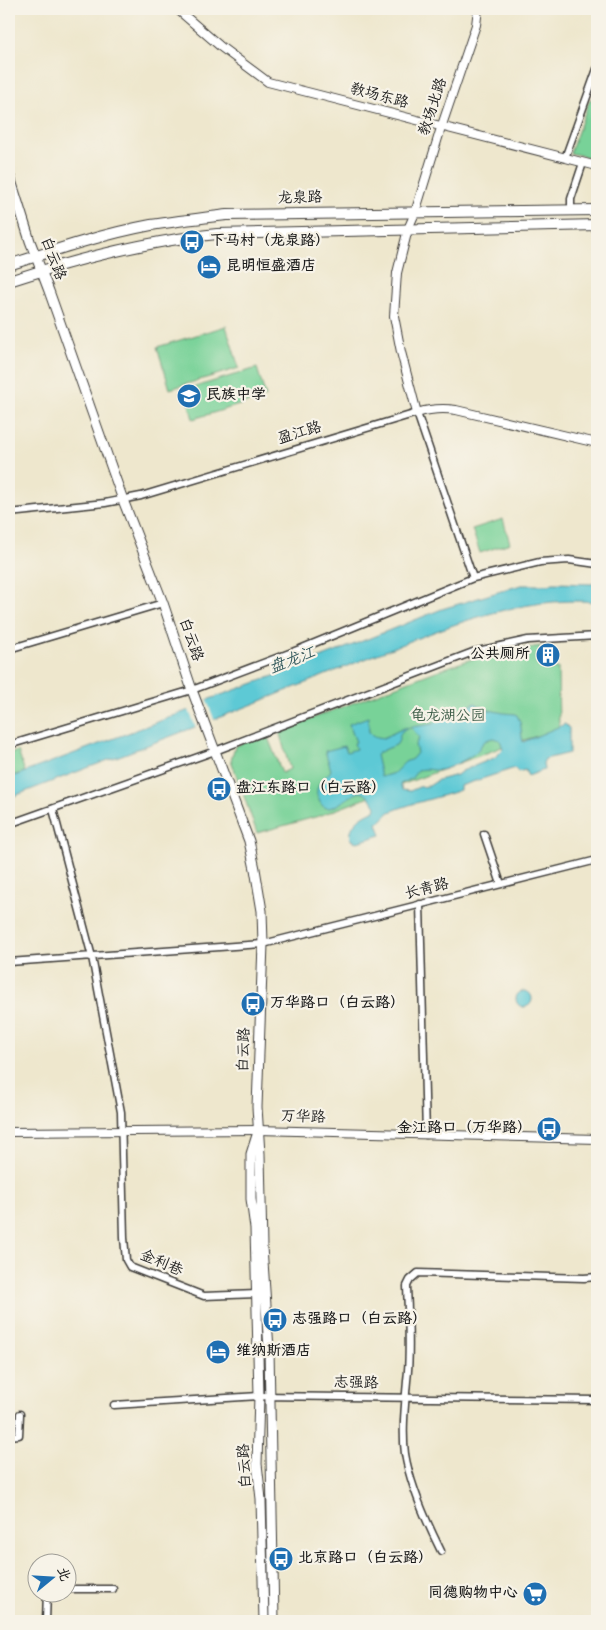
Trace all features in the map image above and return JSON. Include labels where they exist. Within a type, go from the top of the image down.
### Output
[{"type":"main road","name":"白云路","points":[[9,174],[35,256],[122,500],[162,603],[192,690],[249,841],[255,869],[262,912],[257,1108],[269,1396],[274,1621]]},
{"type":"main road","name":"龙泉路","points":[[9,264],[148,226],[186,220],[246,215],[597,210]]},
{"type":"main road","points":[[9,281],[120,250],[177,238],[217,234],[597,225]]},
{"type":"main road","name":"白云路","points":[[258,1130],[251,1154],[251,1199],[255,1228],[259,1396],[257,1464],[262,1499],[264,1621]]},
{"type":"street","name":"教场东路","points":[[177,9],[221,47],[268,82],[441,128],[597,166]]},
{"type":"street","name":"教场北路","points":[[417,413],[394,316],[397,273],[408,229],[415,213],[441,128],[476,25],[478,9]]},
{"type":"street","points":[[565,158],[597,69]]},
{"type":"street","points":[[571,210],[571,199],[583,163]]},
{"type":"street","name":"盈江路","points":[[9,514],[122,500],[160,491],[417,413],[436,409],[456,410],[597,443]]},
{"type":"street","points":[[417,413],[474,578]]},
{"type":"street","points":[[9,745],[192,690],[300,649],[474,578],[540,562],[569,560],[597,564]]},
{"type":"street","points":[[9,649],[162,603]]},
{"type":"street","points":[[9,824],[215,751],[473,652],[528,640],[597,636]]},
{"type":"street","points":[[53,809],[92,957],[121,1112],[122,1130]]},
{"type":"street","points":[[484,834],[500,884]]},
{"type":"street","name":"长青路","points":[[9,962],[262,944],[597,860]]},
{"type":"street","points":[[420,904],[426,1135]]},
{"type":"street","name":"金利巷","points":[[122,1130],[124,1238],[126,1260],[130,1266],[204,1296],[256,1294]]},
{"type":"street","name":"万华路","points":[[9,1132],[258,1130],[597,1139]]},
{"type":"street","points":[[441,1550],[432,1534],[408,1469],[405,1452],[404,1398],[407,1381],[407,1286],[410,1280],[418,1273],[597,1277]]},
{"type":"street","name":"志强路","points":[[114,1405],[259,1396],[597,1400]]},
{"type":"street","points":[[9,1436],[19,1435],[20,1414]]},
{"type":"street","points":[[78,1589],[113,1589]]},
{"type":"street","points":[[46,1621],[47,1602]]},
{"type":"green space","points":[[590,99],[597,101],[597,159],[570,153]]},
{"type":"green space","points":[[226,326],[239,368],[170,389],[157,347]]},
{"type":"green space","points":[[257,368],[266,397],[193,419],[185,390]]},
{"type":"green space","points":[[503,519],[510,543],[480,553],[472,529]]},
{"type":"green space","name":"龟龙湖公园","points":[[540,646],[541,668],[558,668],[559,729],[502,747],[319,816],[257,833],[231,760],[235,746],[267,735],[282,773],[290,769],[279,731],[436,671],[481,656]]},
{"type":"green space","points":[[18,751],[25,772],[9,777],[9,754]]},
{"type":"green space","points":[[200,1614],[247,1615],[247,1621],[200,1621]]},
{"type":"water","points":[[553,583],[597,584],[597,602],[540,603],[484,615],[456,624],[9,798],[9,778],[189,710],[207,700],[293,669],[442,609],[521,585],[549,585]]},
{"type":"water","points":[[475,703],[489,710],[516,714],[523,742],[565,724],[569,728],[569,753],[545,759],[543,763],[544,770],[528,776],[525,770],[518,772],[515,768],[460,786],[460,790],[392,811],[377,823],[381,835],[357,842],[351,840],[354,825],[360,818],[375,810],[376,806],[370,798],[361,792],[338,805],[327,808],[323,806],[317,796],[317,789],[321,781],[331,770],[325,751],[344,746],[347,752],[356,749],[354,743],[356,742],[349,724],[368,717],[369,733],[372,736],[383,738],[404,728],[433,724],[450,713],[455,713]],"holes":[[[408,728],[412,728],[419,738],[415,745],[417,753],[394,773],[381,777],[376,755],[396,745],[401,733]],[[493,738],[500,740],[503,749],[494,758],[462,771],[457,775],[438,780],[429,786],[419,787],[410,791],[402,790],[400,784],[411,779],[418,770],[441,770],[450,767],[472,755],[484,742]]]},
{"type":"water","points":[[524,991],[532,999],[524,1007],[516,999]]},
{"type":"pier","points":[[206,698],[215,722],[196,728],[188,708]]},
{"type":"place","name":"下马村（龙泉路）","points":[[192,242]]},
{"type":"place","name":"昆明恒盛酒店","points":[[209,267]]},
{"type":"place","name":"民族中学","points":[[189,396]]},
{"type":"place","name":"公共厕所","points":[[548,655]]},
{"type":"place","name":"盘江东路口（白云路）","points":[[219,789]]},
{"type":"place","name":"万华路口（白云路）","points":[[253,1004]]},
{"type":"place","name":"金江路口（万华路）","points":[[549,1129]]},
{"type":"place","name":"志强路口（白云路）","points":[[275,1320]]},
{"type":"place","name":"维纳斯酒店","points":[[218,1352]]},
{"type":"place","name":"北京路口（白云路）","points":[[281,1559]]},
{"type":"place","name":"同德购物中心","points":[[535,1594]]},
{"type":"water label","name":"盘龙江","points":[[293,662]]}]
